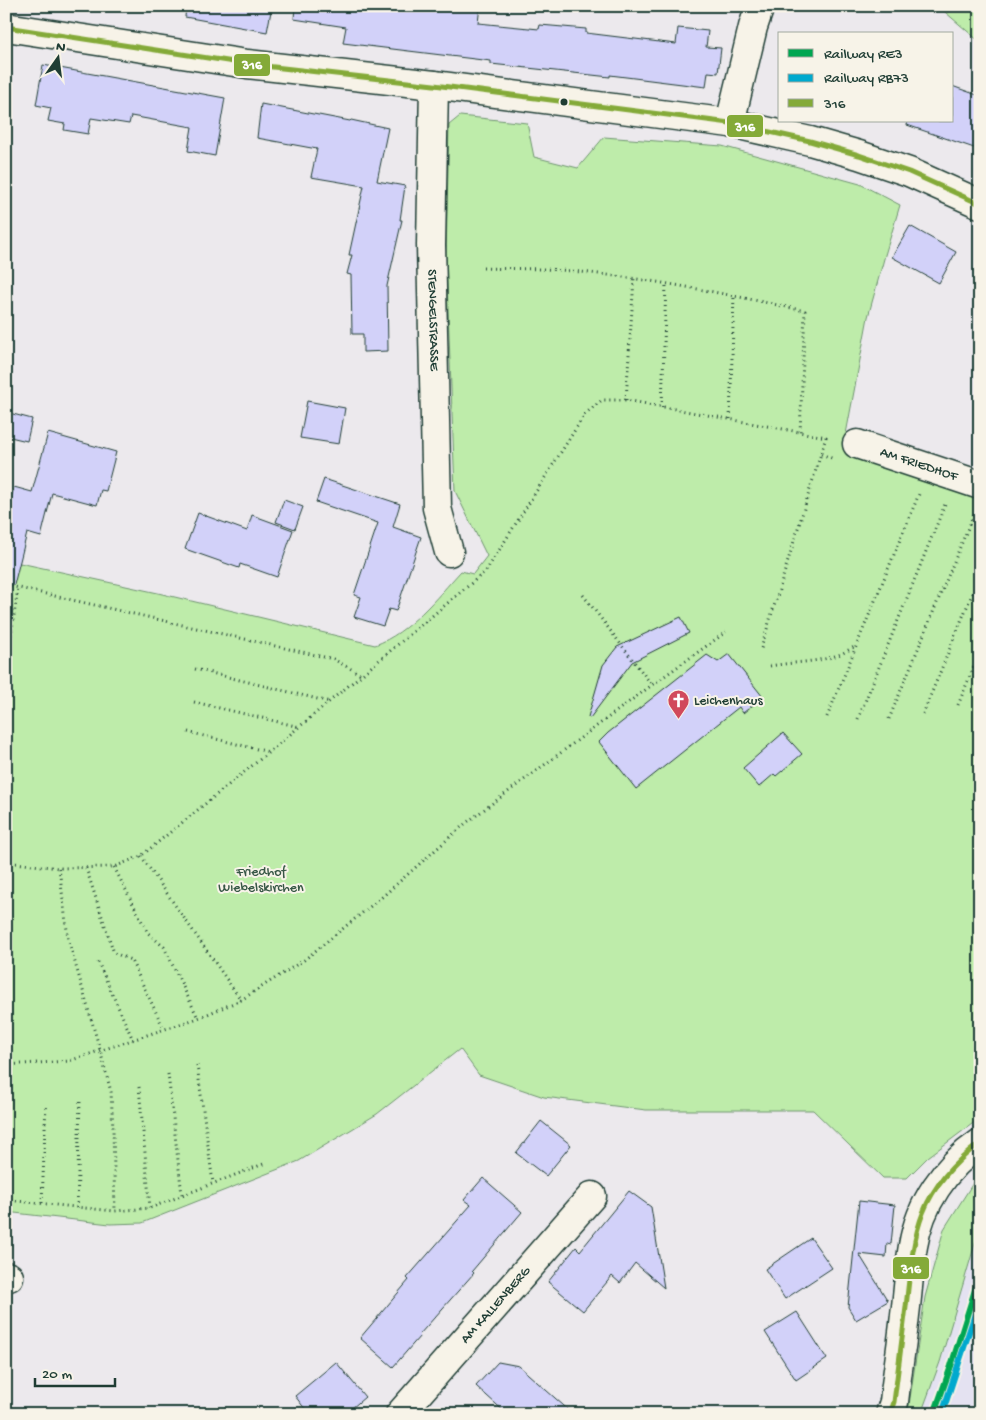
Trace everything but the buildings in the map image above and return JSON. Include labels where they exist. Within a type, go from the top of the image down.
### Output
[{"type":"street","points":[[730,123],[753,27],[760,6]]},
{"type":"street","points":[[6,27],[248,64],[434,85],[730,123],[810,141],[859,155],[909,172],[980,204]]},
{"type":"street","name":"STENGELSTRASSE","points":[[434,85],[431,245],[437,508],[449,552]]},
{"type":"street","name":"AM FRIEDHOF","points":[[857,444],[978,496]]},
{"type":"street","points":[[890,1414],[894,1402],[913,1246],[919,1224],[934,1190],[948,1170],[980,1143]]},
{"type":"street","name":"AM KALLENBERG","points":[[400,1414],[592,1196]]},
{"type":"path","points":[[483,268],[559,270],[634,279],[734,295],[805,311],[800,433]]},
{"type":"path","points":[[626,400],[634,279]]},
{"type":"path","points":[[662,407],[666,284]]},
{"type":"path","points":[[730,419],[734,295]]},
{"type":"path","points":[[6,862],[59,868],[114,867],[141,856],[270,752],[486,570],[585,414],[602,400],[626,400],[826,437],[760,652]]},
{"type":"path","points":[[827,717],[921,489]]},
{"type":"path","points":[[889,719],[978,496]]},
{"type":"path","points":[[858,719],[948,497]]},
{"type":"path","points":[[923,714],[980,575]]},
{"type":"path","points":[[6,585],[332,659],[362,675]]},
{"type":"path","points":[[6,670],[18,588]]},
{"type":"path","points":[[583,595],[652,685]]},
{"type":"path","points":[[6,1065],[69,1061],[198,1018],[241,1000],[304,960],[382,898],[466,823],[726,632]]},
{"type":"path","points":[[770,666],[819,660],[839,655],[856,646]]},
{"type":"path","points":[[958,705],[980,652]]},
{"type":"path","points":[[195,669],[330,702]]},
{"type":"path","points":[[194,702],[300,727]]},
{"type":"path","points":[[188,732],[270,752]]},
{"type":"path","points":[[141,856],[241,1000]]},
{"type":"path","points":[[114,867],[148,933],[164,947],[198,1018]]},
{"type":"path","points":[[59,868],[68,938],[111,1092],[115,1212]]},
{"type":"path","points":[[86,868],[114,953],[131,960],[164,1030]]},
{"type":"path","points":[[98,962],[133,1040]]},
{"type":"path","points":[[197,1065],[213,1183]]},
{"type":"path","points":[[168,1074],[182,1195]]},
{"type":"path","points":[[139,1087],[150,1208]]},
{"type":"path","points":[[77,1208],[80,1101]]},
{"type":"path","points":[[42,1203],[46,1104]]},
{"type":"path","points":[[6,1200],[115,1212],[150,1208],[266,1162]]},
{"type":"shaded area","points":[[980,1227],[980,1406],[977,1414],[921,1414],[940,1362]]},
{"type":"green space","points":[[938,6],[980,6],[980,42]]},
{"type":"green space","name":"Friedhof Wiebelskirchen","points":[[460,116],[527,123],[534,157],[578,168],[604,137],[722,146],[860,184],[900,205],[868,317],[843,450],[980,497],[980,1118],[928,1157],[907,1178],[883,1178],[813,1110],[646,1110],[544,1097],[479,1075],[460,1049],[377,1114],[299,1161],[142,1223],[110,1224],[6,1212],[6,560],[158,593],[375,645],[411,623],[461,571],[473,574],[487,556],[455,491],[446,256],[449,125]]},
{"type":"green space","points":[[980,1180],[980,1227],[940,1362],[921,1414],[906,1414],[909,1405],[925,1297],[944,1229],[973,1183]]},
{"type":"rail line","name":"RE3","points":[[934,1414],[980,1274]]},
{"type":"rail line","name":"RB73","points":[[942,1414],[980,1299]]},
{"type":"transit line","name":"316","points":[[6,27],[247,64],[434,85],[730,123],[810,141],[859,155],[909,172],[980,204]]},
{"type":"transit line","name":"316","points":[[890,1414],[894,1402],[912,1257],[922,1216],[931,1197],[943,1179],[959,1161],[980,1143]]},
{"type":"place","name":"Leichenhaus","points":[[678,720]]}]
